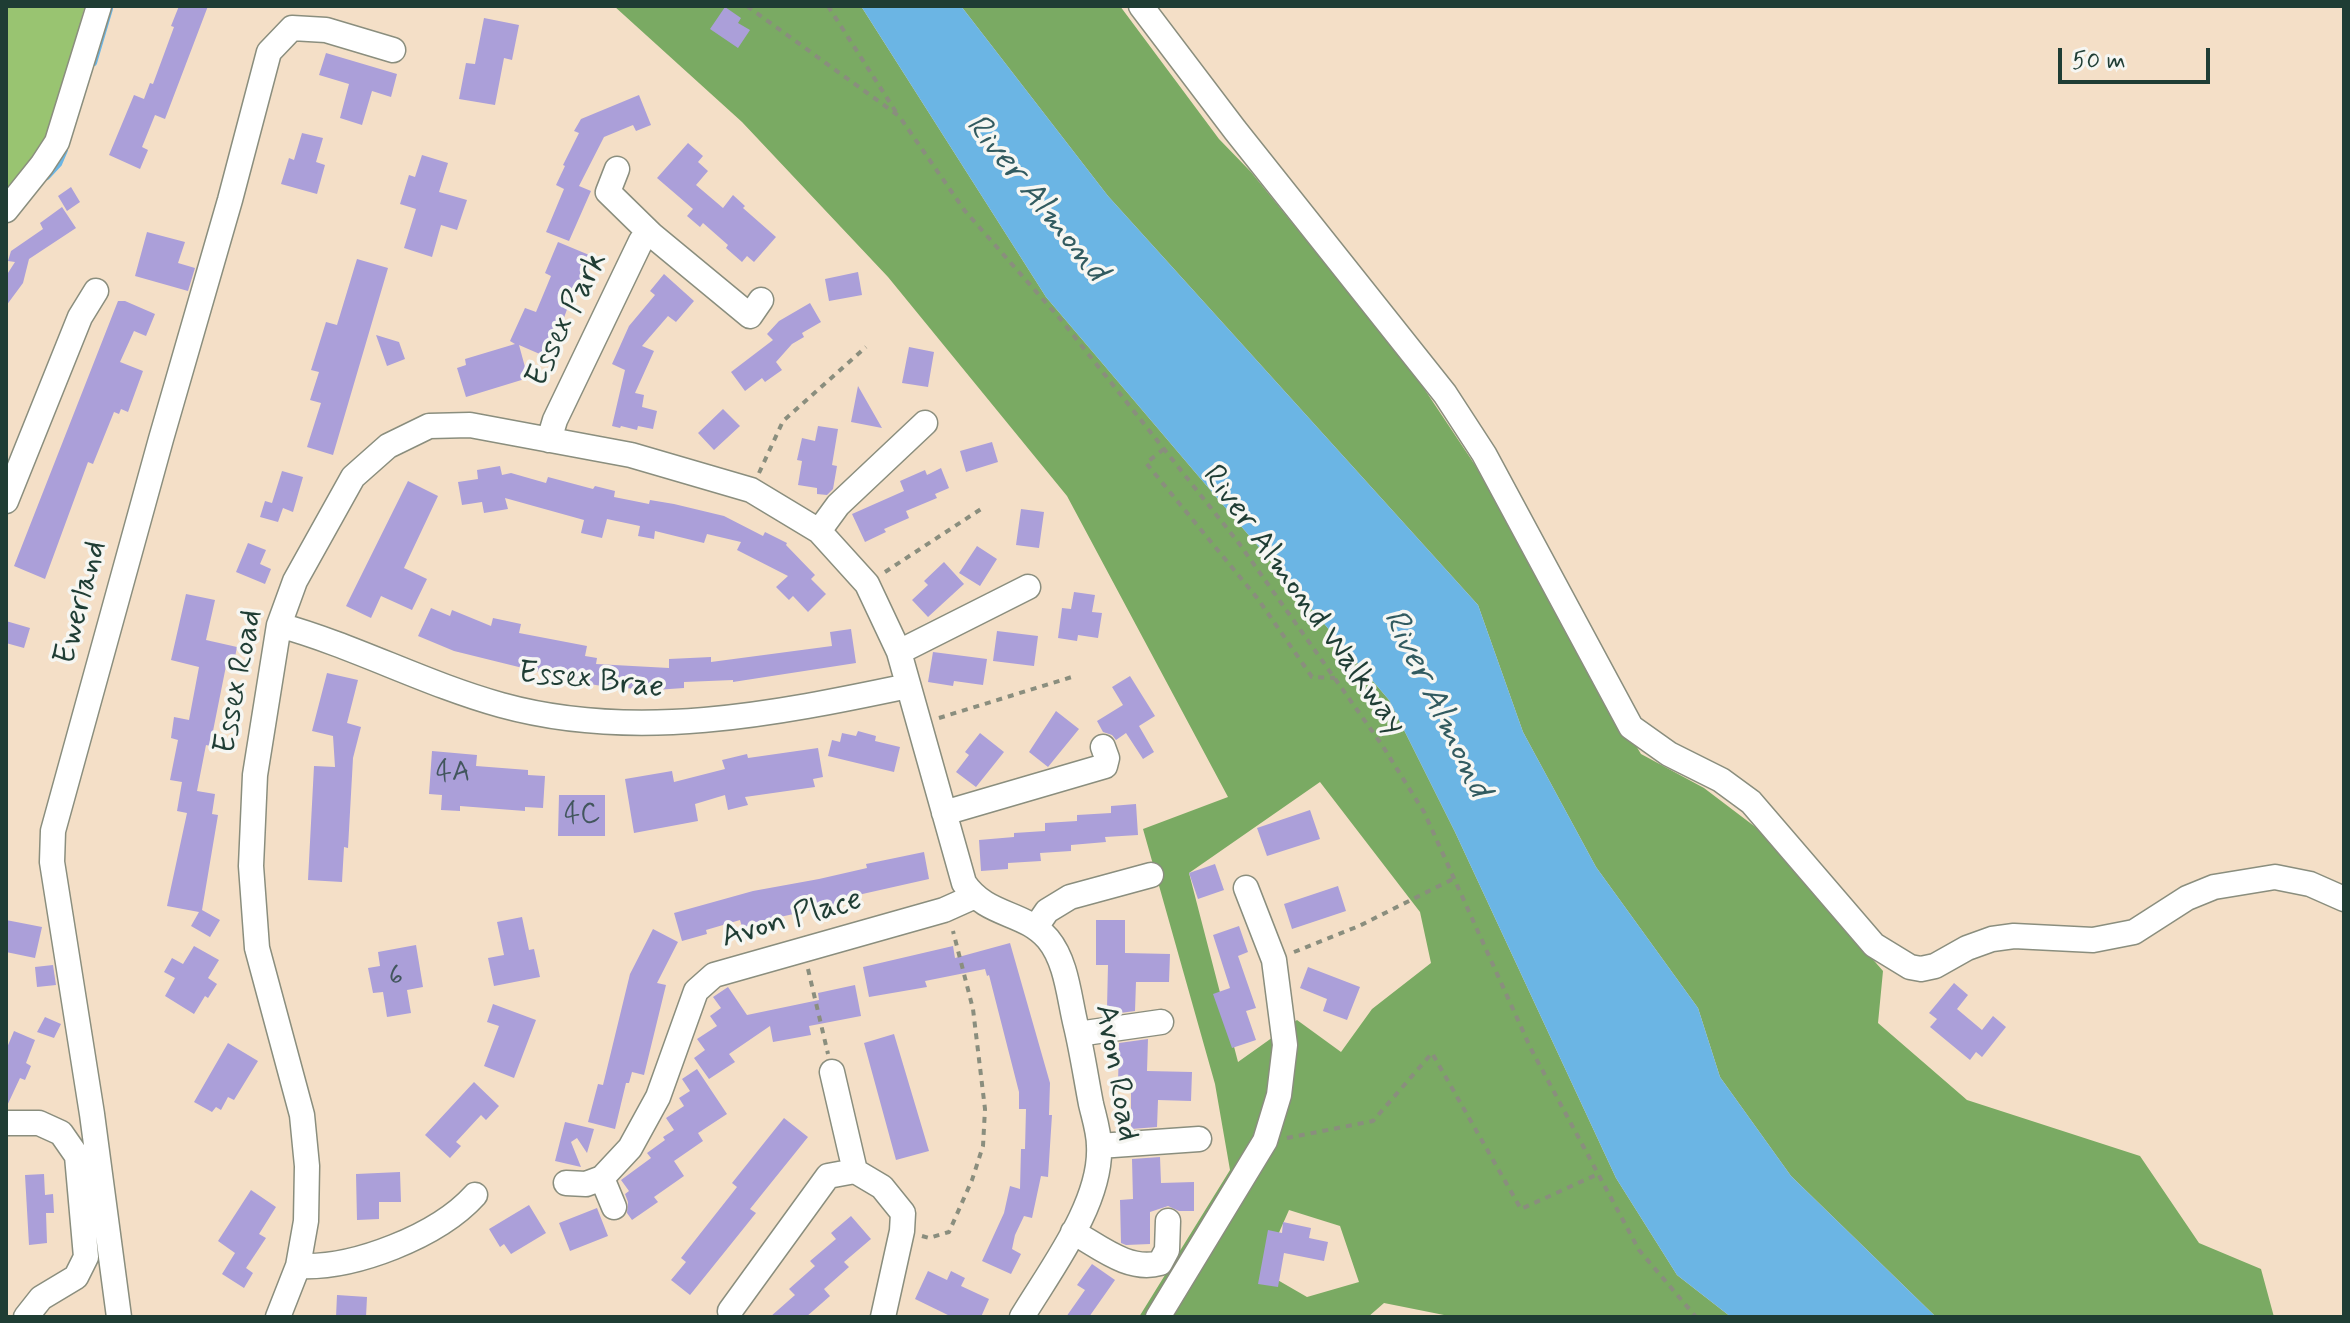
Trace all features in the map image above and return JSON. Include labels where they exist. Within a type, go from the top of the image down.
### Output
[{"type":"street","points":[[6,210],[57,142],[99,6]]},
{"type":"street","points":[[1141,6],[1235,130],[1445,394],[1484,454],[1631,727],[1669,754],[1721,780],[1751,802],[1874,945],[1910,967],[1921,969],[1935,966],[1967,948],[1992,939],[2014,936],[2093,940],[2134,932],[2187,898],[2214,887],[2275,877],[2310,884],[2344,899]]},
{"type":"street","name":"Ewerland","points":[[119,1317],[92,1114],[52,862],[53,831],[269,52],[292,28],[326,30],[393,50]]},
{"type":"street","name":"Essex Park","points":[[617,169],[608,192],[652,235],[751,316]]},
{"type":"street","name":"Essex Park","points":[[549,440],[555,420],[641,241],[652,235]]},
{"type":"street","points":[[6,501],[80,317],[96,291]]},
{"type":"street","points":[[819,531],[838,505],[925,423]]},
{"type":"street","name":"Essex Road","points":[[278,1317],[298,1266],[306,1221],[307,1166],[302,1115],[257,948],[251,866],[255,775],[279,625],[295,581],[353,477],[388,446],[429,426],[470,425],[631,455],[751,490],[819,531],[867,584],[899,652],[964,883],[973,897]]},
{"type":"street","points":[[899,652],[1028,587]]},
{"type":"street","name":"Essex Brae","points":[[279,625],[303,631],[434,685],[503,706],[549,715],[629,723],[687,722],[783,711],[908,686]]},
{"type":"street","points":[[944,813],[1105,766],[1107,758],[1103,747]]},
{"type":"street","points":[[1036,927],[1047,911],[1070,897],[1151,875]]},
{"type":"street","points":[[1158,1317],[1265,1141],[1279,1095],[1285,1045],[1274,960],[1246,888]]},
{"type":"street","name":"Avon Place","points":[[602,1178],[630,1148],[658,1097],[696,991],[714,975],[944,910],[973,897]]},
{"type":"street","name":"Avon Road","points":[[973,897],[1036,927],[1050,940],[1061,960],[1099,1146],[1096,1174],[1073,1232],[1022,1317]]},
{"type":"street","points":[[1078,1034],[1161,1022]]},
{"type":"street","points":[[832,1080],[855,1171]]},
{"type":"street","points":[[6,1123],[39,1123],[61,1133],[77,1156],[86,1257],[76,1277],[41,1298],[26,1317]]},
{"type":"street","points":[[1099,1146],[1199,1139]]},
{"type":"street","points":[[740,1304],[828,1176],[855,1171],[882,1187],[903,1213],[902,1231],[883,1317]]},
{"type":"street","points":[[566,1183],[586,1184],[602,1178],[614,1207]]},
{"type":"street","points":[[298,1266],[311,1267],[387,1252],[461,1211],[475,1195]]},
{"type":"street","points":[[1073,1232],[1132,1265],[1147,1267],[1160,1263],[1167,1250],[1168,1221]]},
{"type":"path","name":"River Almond Walkway","points":[[747,6],[899,116],[965,211],[1062,321],[1238,542],[1382,745],[1424,812],[1531,1049],[1598,1174],[1639,1250],[1696,1317]]},
{"type":"path","points":[[828,6],[899,116]]},
{"type":"path","points":[[751,490],[783,421],[866,347]]},
{"type":"path","points":[[1164,449],[1146,463],[1258,599],[1312,677],[1335,678]]},
{"type":"path","points":[[867,584],[981,509]]},
{"type":"path","points":[[919,724],[1075,676]]},
{"type":"path","points":[[1274,960],[1359,926],[1455,878]]},
{"type":"path","points":[[902,1231],[929,1238],[949,1232],[983,1146],[985,1109],[973,1009],[953,930],[944,910]]},
{"type":"path","points":[[804,952],[832,1080]]},
{"type":"path","points":[[1265,1141],[1373,1121],[1432,1053],[1521,1209],[1598,1174]]},
{"type":"green space","points":[[6,6],[85,6],[44,151],[6,194]]},
{"type":"green space","points":[[614,6],[861,6],[1046,297],[1389,700],[1455,832],[1616,1178],[1677,1275],[1731,1317],[1454,1317],[1384,1303],[1368,1317],[1139,1317],[1230,1170],[1215,1084],[1143,829],[1228,797],[1067,496],[888,277],[742,122]],"holes":[[[1320,782],[1420,912],[1431,963],[1372,1009],[1341,1052],[1297,1020],[1238,1062],[1189,873]],[[1289,1210],[1340,1226],[1359,1282],[1307,1297],[1262,1271]]]},
{"type":"green space","points":[[961,6],[1120,6],[1219,139],[1251,172],[1415,375],[1475,465],[1574,643],[1641,754],[1704,788],[1762,832],[1883,971],[1878,1023],[1967,1100],[2140,1156],[2199,1243],[2261,1269],[2274,1317],[1936,1317],[1791,1176],[1720,1077],[1698,1008],[1596,867],[1523,732],[1478,605],[1108,196]]},
{"type":"water","name":"River Almond","points":[[861,6],[961,6],[1108,196],[1478,605],[1523,732],[1596,867],[1698,1008],[1720,1077],[1791,1176],[1936,1317],[1731,1317],[1677,1275],[1616,1178],[1455,832],[1389,700],[1046,297]]},
{"type":"building","points":[[179,6],[208,6],[165,119],[155,115],[142,147],[148,150],[140,169],[109,155],[134,95],[144,99],[150,83],[153,84]]},
{"type":"building","points":[[725,7],[741,18],[738,23],[750,30],[738,48],[710,29]]},
{"type":"building","points":[[484,18],[519,25],[512,60],[504,58],[495,105],[459,99],[466,63],[475,64]]},
{"type":"building","points":[[326,53],[397,74],[391,97],[372,91],[362,125],[340,118],[349,84],[319,75]]},
{"type":"building","points":[[639,95],[651,125],[636,131],[633,125],[604,137],[579,186],[591,191],[569,241],[546,232],[564,189],[556,185],[579,133],[574,131],[581,119]]},
{"type":"building","points":[[302,133],[323,138],[316,162],[325,165],[317,194],[281,184],[289,158],[294,160]]},
{"type":"building","points":[[688,143],[703,156],[698,162],[708,171],[696,185],[723,208],[733,195],[776,237],[754,262],[747,256],[742,262],[703,223],[700,227],[687,216],[693,209],[657,178]]},
{"type":"building","points":[[422,155],[448,163],[439,192],[467,200],[457,230],[441,225],[432,257],[404,248],[416,209],[400,204],[409,175],[415,177]]},
{"type":"building","points":[[71,187],[80,202],[67,211],[58,196]]},
{"type":"building","points":[[62,207],[76,228],[29,259],[23,283],[6,306],[6,276],[15,262],[8,261],[11,251],[43,229],[40,223]]},
{"type":"building","points":[[147,232],[185,242],[178,263],[195,268],[188,291],[135,276]]},
{"type":"building","points":[[558,242],[594,257],[581,287],[576,284],[560,329],[554,327],[542,355],[519,345],[528,378],[466,397],[457,368],[466,365],[465,359],[515,344],[510,341],[525,308],[536,312],[551,276],[545,273]]},
{"type":"building","points":[[357,259],[388,268],[333,455],[307,447],[321,403],[310,400],[319,372],[311,370],[326,322],[337,325]]},
{"type":"building","points":[[858,272],[862,295],[829,301],[825,279]]},
{"type":"building","points":[[664,274],[694,301],[676,322],[668,316],[642,346],[654,351],[635,393],[644,395],[642,407],[657,411],[653,429],[612,426],[625,370],[612,364],[629,326],[655,295],[650,291]]},
{"type":"building","points":[[118,301],[155,314],[146,336],[134,331],[120,362],[143,371],[128,412],[121,409],[119,414],[114,412],[93,464],[88,462],[45,579],[14,566]]},
{"type":"building","points":[[810,303],[821,322],[802,333],[804,337],[792,344],[776,362],[782,370],[765,382],[762,378],[745,391],[731,372],[773,340],[767,334],[779,321]]},
{"type":"building","points":[[376,335],[399,342],[405,359],[387,366]]},
{"type":"building","points":[[909,347],[934,352],[928,387],[902,383]]},
{"type":"building","points":[[858,386],[882,428],[851,422]]},
{"type":"building","points":[[723,409],[740,426],[714,450],[698,433]]},
{"type":"building","points":[[818,426],[838,429],[832,465],[837,466],[833,489],[827,495],[817,494],[817,488],[798,485],[802,461],[797,460],[802,438],[815,441]]},
{"type":"building","points":[[992,442],[998,462],[966,472],[960,451]]},
{"type":"building","points":[[500,466],[502,475],[511,473],[546,483],[548,477],[593,489],[595,486],[615,491],[614,497],[649,504],[650,500],[674,504],[724,516],[763,536],[765,532],[787,543],[815,575],[811,579],[826,594],[808,612],[793,596],[789,600],[776,587],[788,576],[737,550],[741,542],[707,534],[704,543],[655,531],[654,539],[638,536],[640,526],[607,519],[602,538],[581,533],[584,520],[505,498],[508,509],[484,513],[482,502],[462,505],[458,482],[478,479],[477,470]]},
{"type":"building","points":[[941,468],[949,488],[935,494],[937,498],[906,511],[909,518],[865,542],[852,514],[904,491],[900,481],[925,470],[927,475]]},
{"type":"building","points":[[282,471],[303,477],[293,512],[283,508],[278,522],[260,517],[265,501],[272,503]]},
{"type":"building","points":[[408,481],[438,496],[404,568],[427,579],[412,610],[381,596],[371,618],[346,606]]},
{"type":"building","points":[[1021,509],[1044,512],[1039,548],[1016,545]]},
{"type":"building","points":[[248,543],[266,550],[260,564],[271,569],[265,584],[236,572]]},
{"type":"building","points":[[977,546],[997,559],[980,586],[959,573]]},
{"type":"building","points":[[944,562],[964,584],[928,617],[912,600],[928,585],[924,581]]},
{"type":"building","points":[[1074,592],[1095,595],[1092,612],[1102,613],[1098,638],[1078,635],[1077,641],[1058,638],[1062,608],[1071,609]]},
{"type":"building","points":[[186,594],[215,600],[206,640],[237,647],[233,667],[226,666],[210,746],[206,745],[197,791],[215,794],[212,814],[218,815],[202,910],[220,920],[210,937],[191,926],[199,912],[167,906],[187,813],[177,811],[182,782],[170,780],[178,740],[171,738],[174,717],[189,720],[199,667],[171,660]]},
{"type":"building","points":[[431,608],[450,616],[452,610],[491,626],[493,618],[521,624],[519,633],[587,646],[585,656],[597,658],[596,664],[669,668],[669,659],[711,657],[711,662],[832,646],[830,632],[851,629],[856,663],[733,682],[684,682],[684,688],[655,690],[559,679],[558,683],[541,680],[543,673],[454,651],[418,636]]},
{"type":"building","points":[[6,621],[30,628],[24,648],[6,643]]},
{"type":"building","points":[[997,631],[1038,636],[1034,666],[993,661]]},
{"type":"building","points":[[933,652],[987,659],[983,685],[954,681],[953,686],[928,682]]},
{"type":"building","points":[[327,673],[358,680],[347,723],[361,727],[353,758],[348,848],[344,847],[342,882],[308,880],[314,766],[335,767],[333,736],[312,731]]},
{"type":"building","points":[[1130,676],[1155,716],[1139,726],[1154,752],[1143,759],[1126,733],[1116,740],[1103,732],[1097,721],[1123,705],[1112,687]]},
{"type":"building","points":[[1056,711],[1079,729],[1048,767],[1029,752]]},
{"type":"building","points":[[858,731],[876,736],[875,741],[900,747],[894,772],[828,756],[832,740],[840,742],[842,733],[856,736]]},
{"type":"building","points":[[980,733],[1004,752],[976,787],[956,772],[969,755],[965,752]]},
{"type":"building","points":[[818,748],[823,777],[813,779],[815,787],[745,797],[748,805],[728,810],[725,795],[695,804],[698,821],[634,833],[625,779],[672,771],[674,782],[725,769],[722,760],[747,754],[748,758]]},
{"type":"building","points":[[432,751],[477,755],[476,766],[528,770],[528,775],[545,776],[543,808],[525,807],[525,811],[460,806],[460,811],[441,810],[442,795],[429,794]]},
{"type":"building","points":[[559,795],[605,795],[605,836],[558,836]]},
{"type":"building","points":[[1136,804],[1138,835],[1105,837],[1106,842],[1071,845],[1071,851],[1040,853],[1041,861],[1008,863],[1008,869],[981,871],[979,840],[1045,831],[1045,823],[1077,821],[1077,815],[1111,813],[1111,806]]},
{"type":"building","points":[[1310,810],[1320,839],[1267,856],[1257,828]]},
{"type":"building","points":[[924,852],[929,879],[858,895],[859,900],[761,921],[762,925],[743,930],[740,920],[682,941],[674,913],[753,891],[819,879],[867,868],[866,864]]},
{"type":"building","points":[[1215,864],[1224,890],[1198,899],[1189,873]]},
{"type":"building","points":[[1338,886],[1346,911],[1292,929],[1284,904]]},
{"type":"building","points":[[522,917],[529,950],[534,949],[540,977],[494,986],[488,958],[504,955],[497,922]]},
{"type":"building","points":[[6,920],[42,927],[35,958],[6,952]]},
{"type":"building","points":[[1096,920],[1125,920],[1125,953],[1170,954],[1169,982],[1136,982],[1135,1011],[1120,1013],[1120,1009],[1107,1008],[1108,965],[1096,965]]},
{"type":"building","points":[[1239,926],[1248,952],[1238,956],[1256,1008],[1246,1011],[1256,1040],[1232,1048],[1213,994],[1230,988],[1213,935]]},
{"type":"building","points":[[653,929],[678,942],[657,983],[666,985],[644,1075],[632,1072],[629,1083],[626,1083],[615,1129],[588,1122],[598,1084],[603,1085],[630,974]]},
{"type":"building","points":[[1010,943],[1050,1083],[1049,1115],[1052,1115],[1048,1177],[1041,1176],[1032,1218],[1024,1216],[1015,1235],[1012,1249],[1021,1254],[1011,1274],[982,1261],[1004,1213],[1010,1186],[1020,1189],[1026,1109],[1019,1109],[1019,1092],[989,975],[985,969],[925,981],[927,987],[869,997],[863,967],[953,946],[955,958]]},
{"type":"building","points":[[416,945],[423,987],[407,990],[411,1013],[387,1017],[383,992],[373,993],[368,968],[380,966],[378,952]]},
{"type":"building","points":[[194,946],[219,960],[208,978],[217,984],[194,1014],[165,996],[175,978],[164,972],[172,958],[183,964]]},
{"type":"building","points":[[53,965],[56,985],[37,987],[35,967]]},
{"type":"building","points":[[1308,967],[1360,987],[1347,1020],[1323,1011],[1327,999],[1300,988]]},
{"type":"building","points":[[1954,983],[1968,995],[1957,1009],[1982,1030],[1993,1016],[2006,1027],[1982,1057],[1976,1052],[1970,1060],[1930,1027],[1937,1019],[1929,1013]]},
{"type":"building","points":[[855,985],[861,1016],[809,1026],[811,1035],[773,1042],[770,1026],[729,1054],[735,1062],[709,1079],[694,1058],[705,1050],[697,1039],[717,1026],[710,1016],[721,1008],[713,997],[728,987],[747,1015],[819,1000],[818,993]]},
{"type":"building","points":[[493,1004],[536,1020],[514,1078],[484,1066],[499,1026],[487,1022]]},
{"type":"building","points":[[45,1017],[61,1024],[54,1038],[37,1032]]},
{"type":"building","points":[[14,1031],[35,1040],[26,1063],[31,1066],[25,1080],[20,1078],[6,1108],[6,1050]]},
{"type":"building","points":[[894,1034],[929,1151],[896,1160],[864,1043]]},
{"type":"building","points":[[1148,1039],[1147,1071],[1192,1072],[1191,1101],[1158,1100],[1157,1127],[1131,1129],[1131,1084],[1118,1084],[1119,1043]]},
{"type":"building","points":[[228,1043],[258,1061],[234,1100],[228,1097],[221,1110],[216,1107],[212,1112],[194,1102]]},
{"type":"building","points":[[697,1069],[727,1114],[698,1133],[703,1141],[674,1161],[684,1176],[654,1197],[658,1202],[632,1220],[627,1213],[625,1194],[629,1191],[621,1180],[651,1158],[647,1153],[674,1130],[666,1118],[684,1106],[679,1098],[690,1091],[682,1079]]},
{"type":"building","points":[[474,1082],[499,1106],[486,1120],[481,1115],[456,1142],[461,1146],[450,1158],[425,1135]]},
{"type":"building","points":[[784,1118],[808,1137],[750,1209],[756,1213],[690,1295],[671,1280],[686,1262],[681,1258],[737,1187],[732,1183]]},
{"type":"building","points":[[565,1122],[594,1129],[587,1153],[577,1138],[571,1142],[581,1167],[555,1161]]},
{"type":"building","points":[[1160,1157],[1161,1183],[1194,1182],[1194,1211],[1179,1211],[1168,1206],[1150,1212],[1150,1244],[1121,1243],[1120,1200],[1133,1199],[1132,1159]]},
{"type":"building","points":[[400,1172],[401,1202],[379,1202],[379,1219],[357,1220],[356,1174]]},
{"type":"building","points":[[44,1174],[45,1195],[53,1194],[54,1213],[46,1213],[47,1243],[29,1245],[25,1175]]},
{"type":"building","points":[[251,1190],[276,1207],[259,1234],[266,1238],[246,1268],[253,1273],[244,1288],[222,1274],[235,1253],[218,1241]]},
{"type":"building","points":[[529,1205],[546,1233],[511,1254],[504,1244],[500,1247],[489,1229]]},
{"type":"building","points":[[597,1208],[608,1236],[570,1251],[559,1223]]},
{"type":"building","points":[[851,1216],[871,1239],[844,1262],[849,1267],[824,1289],[830,1296],[806,1317],[770,1317],[795,1295],[789,1289],[815,1266],[810,1261],[836,1239],[831,1233]]},
{"type":"building","points":[[1283,1222],[1311,1228],[1309,1238],[1328,1242],[1324,1261],[1284,1253],[1278,1287],[1258,1284],[1268,1230],[1282,1233]]},
{"type":"building","points":[[1092,1264],[1115,1280],[1089,1317],[1066,1317],[1085,1290],[1077,1285]]},
{"type":"building","points":[[928,1271],[947,1280],[951,1271],[965,1278],[961,1286],[989,1299],[981,1317],[952,1317],[915,1299]]},
{"type":"building","points":[[337,1295],[367,1297],[366,1317],[336,1317]]},
{"type":"waterway","points":[[94,63],[110,9]]},
{"type":"waterway","points":[[47,177],[59,164],[65,150]]}]
